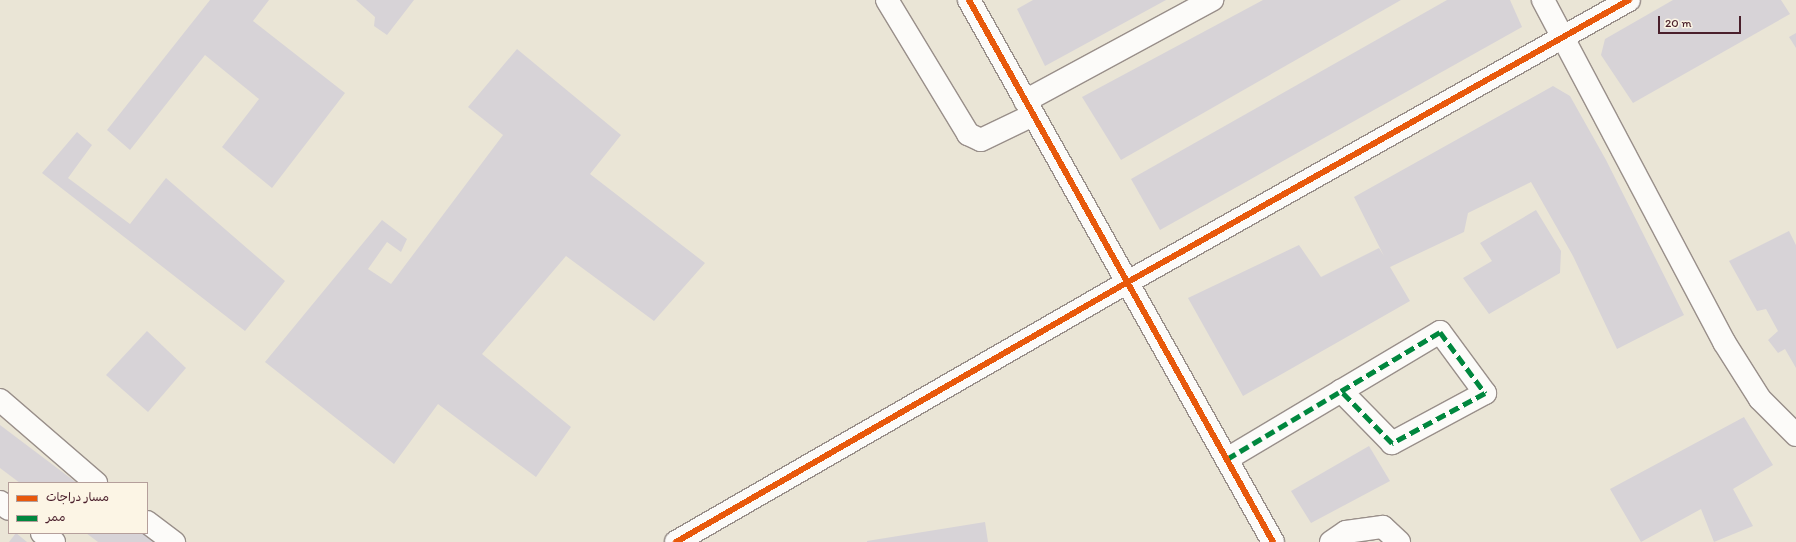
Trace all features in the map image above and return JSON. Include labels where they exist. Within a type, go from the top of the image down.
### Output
[{"type":"street","points":[[887,0],[968,134],[981,140],[1029,108],[1212,0]]},
{"type":"street","points":[[969,0],[1126,283],[1273,542]]},
{"type":"street","points":[[1543,0],[1564,37],[1724,342],[1760,399],[1796,435]]},
{"type":"street","points":[[676,542],[1126,283],[1629,0]]},
{"type":"street","points":[[1227,459],[1341,391],[1440,332],[1485,393],[1392,443],[1341,391]]},
{"type":"street","points":[[0,400],[95,482]]},
{"type":"street","points":[[0,502],[8,508]]},
{"type":"street","points":[[148,523],[174,542]]},
{"type":"street","points":[[1331,542],[1346,532],[1382,527],[1399,542]]},
{"type":"street","points":[[43,534],[54,542]]},
{"type":"building","points":[[210,0],[269,0],[253,21],[345,93],[272,188],[222,147],[259,99],[205,55],[130,150],[107,130]]},
{"type":"building","points":[[356,0],[414,0],[387,35],[374,26],[375,17]]},
{"type":"building","points":[[1033,0],[1166,0],[1045,66],[1017,9]]},
{"type":"building","points":[[1263,0],[1401,0],[1121,160],[1082,97]]},
{"type":"building","points":[[1447,0],[1510,0],[1522,27],[1160,230],[1131,179]]},
{"type":"building","points":[[1673,0],[1781,0],[1790,14],[1633,103],[1601,55],[1605,39]]},
{"type":"building","points":[[1796,33],[1796,48],[1789,37]]},
{"type":"building","points":[[517,49],[621,135],[590,174],[705,263],[654,321],[566,256],[482,354],[571,427],[536,477],[438,404],[394,464],[265,362],[382,220],[407,239],[401,252],[387,242],[368,269],[391,284],[503,135],[468,107]]},
{"type":"building","points":[[1553,86],[1570,96],[1606,160],[1684,315],[1617,349],[1573,256],[1531,182],[1468,213],[1464,232],[1390,267],[1410,301],[1243,396],[1188,298],[1299,245],[1321,277],[1379,248],[1384,256],[1354,197]]},
{"type":"building","points":[[77,132],[92,145],[68,178],[130,224],[166,178],[285,281],[245,331],[42,173]]},
{"type":"building","points":[[1536,210],[1561,251],[1560,273],[1489,314],[1463,278],[1492,261],[1480,243]]},
{"type":"building","points":[[1789,231],[1796,245],[1796,368],[1785,349],[1778,353],[1768,340],[1778,331],[1766,309],[1757,311],[1729,261]]},
{"type":"building","points":[[147,331],[186,368],[148,412],[106,375]]},
{"type":"building","points":[[1744,417],[1773,465],[1733,489],[1753,526],[1714,542],[1701,509],[1641,542],[1610,489]]},
{"type":"building","points":[[0,425],[76,482],[19,482],[0,468]]},
{"type":"building","points":[[1369,446],[1390,481],[1311,523],[1291,491]]},
{"type":"building","points":[[985,522],[988,542],[867,542],[867,541]]},
{"type":"building","points":[[15,534],[17,534],[27,542],[9,542]]},
{"type":"building","points":[[87,534],[143,534],[154,542],[98,542]]},
{"type":"marked path","points":[[1227,459],[1341,391],[1440,332],[1485,393],[1392,443],[1341,391]]},
{"type":"cycle path","points":[[969,0],[1273,542]]},
{"type":"cycle path","points":[[676,542],[1126,283],[1629,0]]}]
